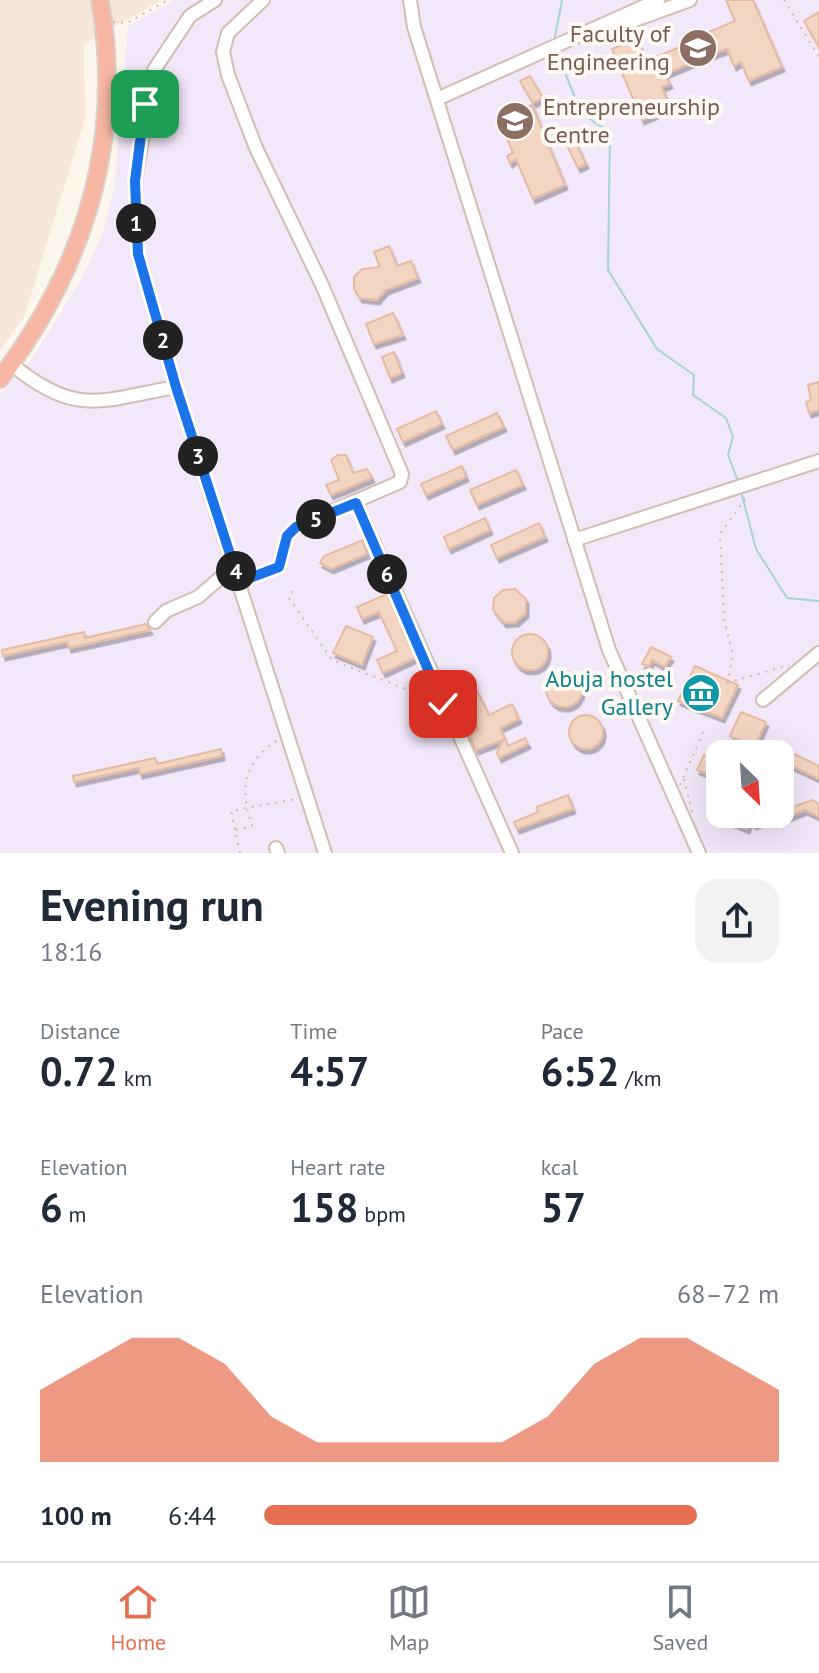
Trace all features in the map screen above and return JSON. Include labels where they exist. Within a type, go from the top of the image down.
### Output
[{"type":"highway","points":[[0,379],[68,270],[95,187],[107,96],[104,21],[100,0]]},
{"type":"lane","points":[[215,0],[190,16],[154,70],[135,181],[138,254],[176,387],[325,853]]},
{"type":"lane","points":[[239,582],[279,567],[287,536],[296,527],[400,482],[402,474],[328,298],[263,163],[228,75],[223,52],[228,33],[263,0]]},
{"type":"lane","points":[[410,0],[437,99],[609,650],[699,853]]},
{"type":"lane","points":[[437,99],[658,0]]},
{"type":"lane","points":[[569,41],[617,29],[683,1]]},
{"type":"lane","points":[[11,364],[33,382],[63,398],[81,403],[176,387]]},
{"type":"lane","points":[[574,540],[819,461]]},
{"type":"lane","points":[[356,503],[512,853]]},
{"type":"lane","points":[[155,622],[166,611],[198,597],[234,566]]},
{"type":"lane","points":[[763,700],[814,657]]},
{"type":"path","points":[[104,21],[127,23],[168,0]]},
{"type":"path","points":[[784,0],[819,57]]},
{"type":"path","points":[[758,481],[720,534],[724,618],[733,656],[727,683],[814,657]]},
{"type":"path","points":[[293,591],[289,598],[332,660],[443,704]]},
{"type":"path","points":[[690,834],[693,821],[691,799],[684,778],[705,728]]},
{"type":"path","points":[[235,830],[252,826],[243,785],[260,752],[288,734]]},
{"type":"path","points":[[240,853],[231,811],[307,797]]},
{"type":"shaded area","points":[[0,0],[162,0],[84,44],[85,119],[24,317],[0,350]]},
{"type":"shaded area","points":[[175,0],[819,0],[819,853],[0,853],[0,395],[31,360],[80,282],[102,235],[114,189],[128,26]]},
{"type":"building","points":[[726,0],[753,0],[782,67],[749,81],[741,62],[734,66],[727,49],[705,57],[665,74],[670,84],[662,87],[670,108],[642,120],[612,49],[637,38],[646,61],[685,45],[683,43],[735,21]]},
{"type":"building","points":[[819,12],[819,47],[804,21]]},
{"type":"building","points":[[530,76],[543,98],[533,103],[520,81]]},
{"type":"building","points":[[532,105],[565,185],[533,199],[516,159],[510,163],[507,156],[513,153],[499,119]]},
{"type":"building","points":[[574,139],[586,164],[578,168],[566,143]]},
{"type":"building","points":[[389,246],[397,266],[411,261],[418,278],[386,290],[377,300],[360,298],[354,289],[354,277],[362,269],[380,267],[374,252]]},
{"type":"building","points":[[393,313],[403,335],[374,344],[366,324]]},
{"type":"building","points":[[394,352],[402,373],[390,378],[382,357]]},
{"type":"building","points":[[819,382],[819,410],[809,413],[806,402],[811,400],[808,385]]},
{"type":"building","points":[[436,411],[442,424],[403,442],[397,429]]},
{"type":"building","points":[[497,413],[504,427],[453,450],[446,436]]},
{"type":"building","points":[[338,455],[346,455],[353,473],[367,469],[372,478],[331,495],[326,485],[339,480],[331,460]]},
{"type":"building","points":[[462,466],[466,477],[426,495],[421,484]]},
{"type":"building","points":[[516,470],[523,485],[477,505],[470,490]]},
{"type":"building","points":[[485,518],[490,530],[449,549],[444,537]]},
{"type":"building","points":[[539,523],[545,537],[497,558],[491,545]]},
{"type":"building","points":[[363,540],[367,554],[331,569],[320,563],[324,556]]},
{"type":"building","points":[[515,589],[526,599],[526,613],[516,622],[504,623],[493,610],[494,598],[503,590]]},
{"type":"building","points":[[387,594],[415,658],[383,673],[377,660],[397,651],[379,612],[362,619],[357,607]]},
{"type":"building","points":[[146,624],[150,630],[69,648],[67,642],[3,656],[2,650],[84,632],[85,638]]},
{"type":"building","points":[[346,626],[373,637],[362,665],[333,653]]},
{"type":"building","points":[[530,634],[542,640],[548,652],[542,664],[530,670],[518,664],[512,652],[518,640]]},
{"type":"building","points":[[651,647],[671,657],[665,667],[652,660],[649,667],[642,664]]},
{"type":"building","name":"Abuja hostel Gallery","points":[[695,666],[738,685],[722,718],[678,701]]},
{"type":"building","points":[[564,671],[576,677],[582,689],[576,701],[564,707],[552,701],[546,689],[552,677]]},
{"type":"building","points":[[477,691],[489,715],[512,704],[519,719],[500,728],[508,746],[525,738],[528,744],[499,758],[497,753],[503,740],[476,750],[469,735],[478,730],[462,697]]},
{"type":"building","points":[[741,712],[766,722],[758,740],[739,740],[730,736]]},
{"type":"building","points":[[586,715],[598,720],[603,732],[598,744],[586,749],[574,744],[569,732],[574,720]]},
{"type":"building","points":[[221,749],[222,756],[140,774],[139,768],[74,782],[73,776],[155,758],[157,764]]},
{"type":"building","points":[[794,754],[819,766],[819,779],[794,767]]},
{"type":"building","points":[[704,755],[706,756],[706,774],[697,770]]},
{"type":"building","points":[[568,795],[573,809],[517,829],[514,822],[538,812],[537,807]]},
{"type":"building","points":[[812,800],[819,804],[819,817],[805,810],[794,814],[794,806]]},
{"type":"waterway","points":[[554,42],[562,0]]},
{"type":"waterway","points":[[555,52],[581,108],[597,125],[610,130],[608,270],[657,349],[694,375],[693,395],[726,418],[733,437],[728,455],[738,481]]},
{"type":"waterway","points":[[741,491],[756,549],[787,598],[819,601]]},
{"type":"place","name":"Faculty of Engineering","points":[[698,48]]},
{"type":"place","name":"Entrepreneurship Centre","points":[[515,121]]},
{"type":"place","name":"Abuja hostel Gallery","points":[[701,693]]},
{"type":"route","points":[[145,104],[135,181],[138,254],[176,387],[239,582],[279,567],[287,536],[296,527],[356,503],[443,704]]}]
